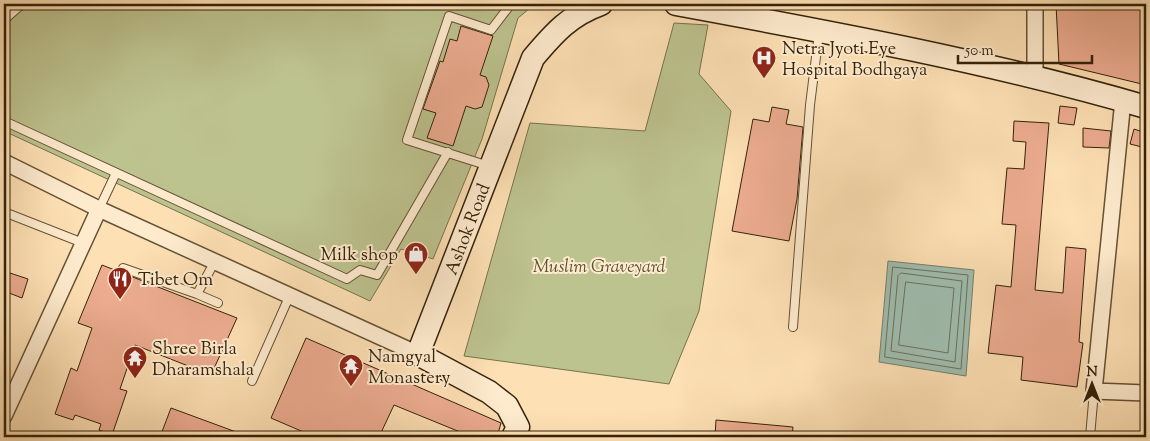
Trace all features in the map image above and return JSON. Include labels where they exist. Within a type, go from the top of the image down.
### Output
[{"type":"street","name":"Ashok Road","points":[[418,354],[532,58],[559,28],[582,11],[601,4]]},
{"type":"street","points":[[676,4],[820,31],[1035,76],[1146,107]]},
{"type":"street","points":[[1035,4],[1035,76]]},
{"type":"street","points":[[1123,100],[1094,391],[1146,393]]},
{"type":"street","points":[[4,162],[99,209],[418,354],[489,392],[507,406],[518,427],[514,437]]},
{"type":"street","points":[[4,416],[99,209]]},
{"type":"lane","points":[[4,20],[22,4]]},
{"type":"lane","points":[[491,166],[406,140],[448,16],[491,30],[511,4]]},
{"type":"lane","points":[[793,328],[810,105],[820,31]]},
{"type":"lane","points":[[4,120],[348,278],[360,270],[377,275],[448,152]]},
{"type":"lane","points":[[99,209],[116,173]]},
{"type":"lane","points":[[4,212],[83,243]]},
{"type":"lane","points":[[197,294],[214,262]]},
{"type":"lane","points":[[123,268],[218,303]]},
{"type":"lane","points":[[252,381],[289,297]]},
{"type":"lane","points":[[1090,437],[1094,391]]},
{"type":"green space","points":[[4,4],[535,4],[518,18],[482,139],[433,259],[401,249],[370,301],[4,131]]},
{"type":"green space","name":"Muslim Graveyard","points":[[674,23],[708,25],[699,74],[731,111],[699,311],[669,384],[464,356],[530,123],[645,131]]},
{"type":"water","points":[[888,261],[974,270],[966,376],[879,362]]},
{"type":"building","points":[[1056,4],[1146,4],[1146,85],[1059,64]]},
{"type":"building","points":[[461,26],[493,36],[480,75],[486,77],[489,85],[482,107],[475,109],[466,106],[453,146],[427,138],[436,113],[423,109],[440,61],[443,62],[450,39],[457,41]]},
{"type":"building","points":[[1060,106],[1077,108],[1074,125],[1058,123]]},
{"type":"building","points":[[772,107],[789,110],[786,124],[803,127],[797,199],[789,241],[732,231],[753,119],[769,122]]},
{"type":"building","points":[[1014,121],[1049,123],[1035,290],[1063,293],[1066,247],[1086,249],[1079,342],[1083,343],[1077,387],[1021,380],[1023,357],[988,353],[996,285],[1011,287],[1016,225],[1002,224],[1007,168],[1024,169],[1026,142],[1013,141]]},
{"type":"building","points":[[1083,128],[1111,131],[1109,148],[1083,147]]},
{"type":"building","points":[[1134,129],[1146,133],[1146,148],[1130,144]]},
{"type":"building","points":[[102,265],[237,318],[211,375],[135,345],[120,389],[127,391],[112,435],[99,430],[101,424],[75,415],[73,420],[55,414],[71,368],[77,371],[92,328],[78,323]]},
{"type":"building","points":[[4,271],[28,279],[22,298],[4,291]]},
{"type":"building","name":"Namgyal Monastery","points":[[306,338],[501,423],[497,437],[464,437],[465,434],[394,405],[379,437],[315,437],[271,418]]},
{"type":"building","points":[[171,408],[247,436],[160,437]]},
{"type":"building","points":[[716,420],[793,427],[792,437],[715,437]]},
{"type":"place","name":"Netra Jyoti Eye Hospital Bodhgaya","points":[[764,79]]},
{"type":"place","name":"Milk shop","points":[[416,275]]},
{"type":"place","name":"Tibet Om","points":[[120,300]]},
{"type":"place","name":"Shree Birla Dharamshala","points":[[135,379]]},
{"type":"place","name":"Namgyal Monastery","points":[[351,387]]}]
